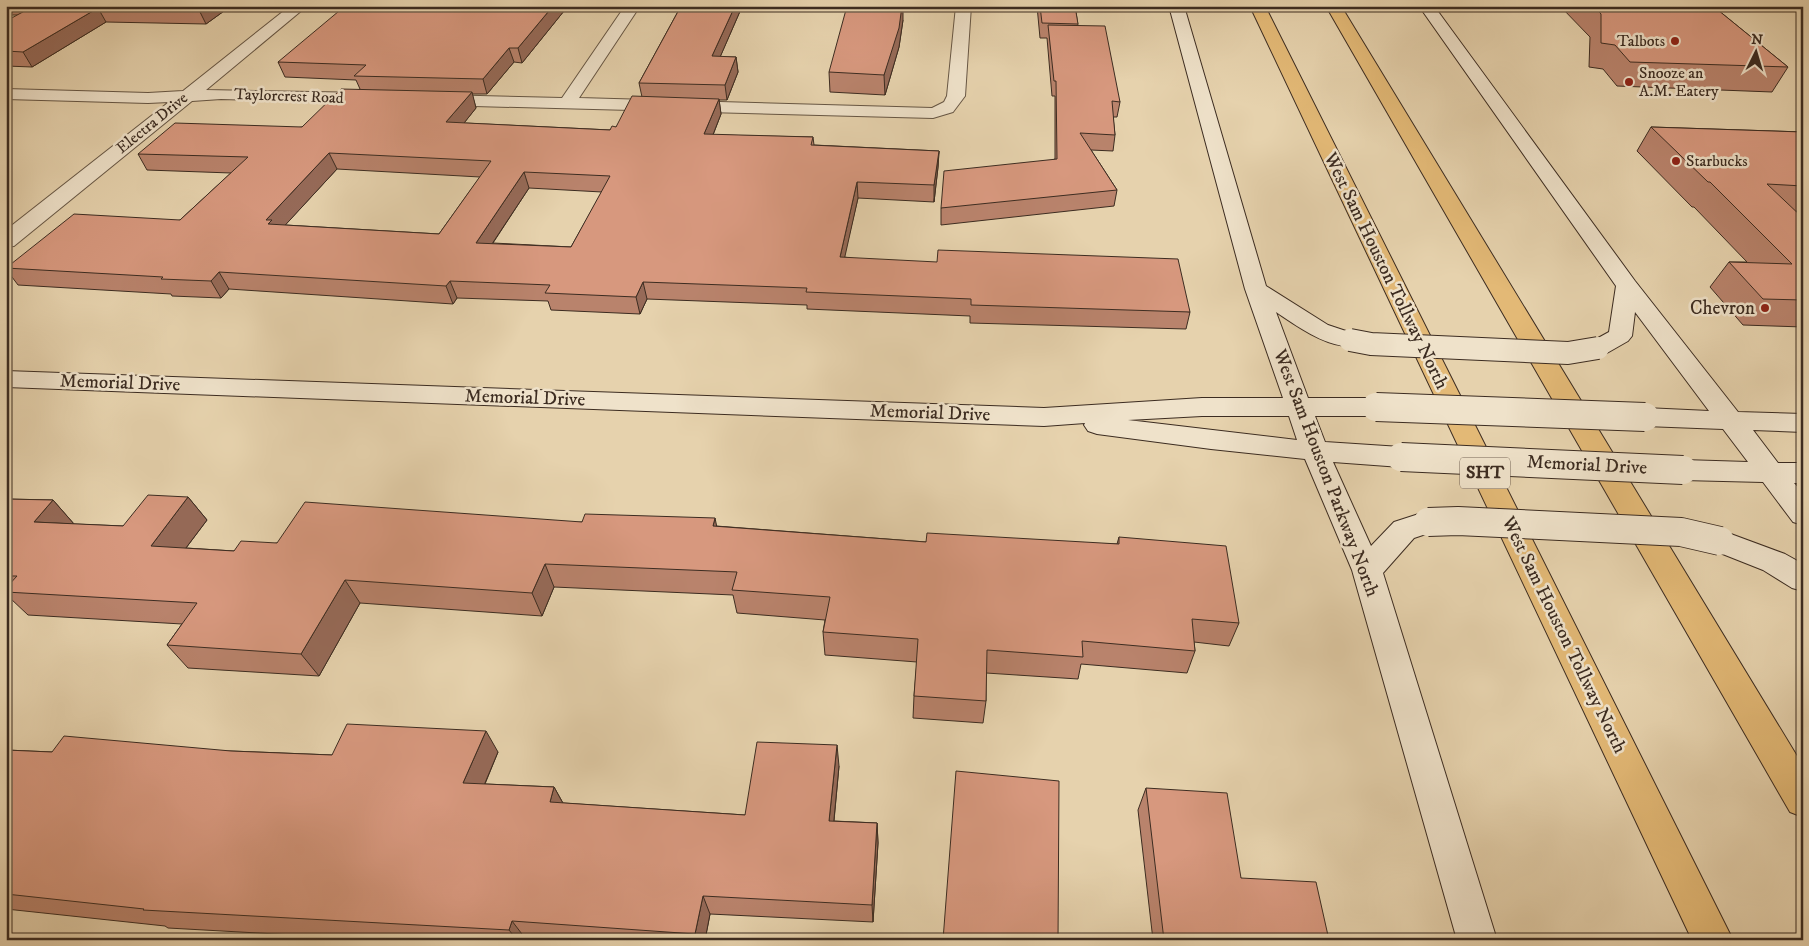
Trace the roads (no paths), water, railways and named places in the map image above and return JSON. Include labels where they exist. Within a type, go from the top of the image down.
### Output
[{"type":"highway","name":"West Sam Houston Tollway North","points":[[1257,6],[1714,940]]},
{"type":"highway","points":[[1333,6],[1803,800]]},
{"type":"main road","name":"Electra Drive","points":[[6,241],[185,96],[300,6]]},
{"type":"main road","points":[[567,103],[633,6]]},
{"type":"main road","points":[[419,99],[933,113],[947,110],[954,103],[964,6]]},
{"type":"main road","name":"West Sam Houston Parkway North","points":[[1176,6],[1256,289],[1315,452],[1367,570],[1477,940]]},
{"type":"main road","points":[[1426,6],[1627,286],[1803,514]]},
{"type":"main road","name":"Taylorcrest Road","points":[[6,94],[148,98],[222,94],[389,99]]},
{"type":"main road","points":[[1256,289],[1320,330],[1350,340],[1371,344],[1568,353],[1598,348],[1620,336],[1627,286]]},
{"type":"main road","name":"Memorial Drive","points":[[6,379],[1044,417],[1202,407],[1298,406],[1376,407],[1803,423]]},
{"type":"main road","name":"Memorial Drive","points":[[1044,417],[1178,438],[1315,452],[1683,470],[1803,473]]},
{"type":"main road","points":[[1367,570],[1404,530],[1428,522],[1458,521],[1681,532],[1720,541],[1774,562],[1803,579]]},
{"type":"place","name":"Talbots","points":[[1675,41]]},
{"type":"place","name":"Snooze an A.M. Eatery","points":[[1629,82]]},
{"type":"place","name":"Starbucks","points":[[1676,161]]},
{"type":"place","name":"Chevron","points":[[1765,308]]}]
